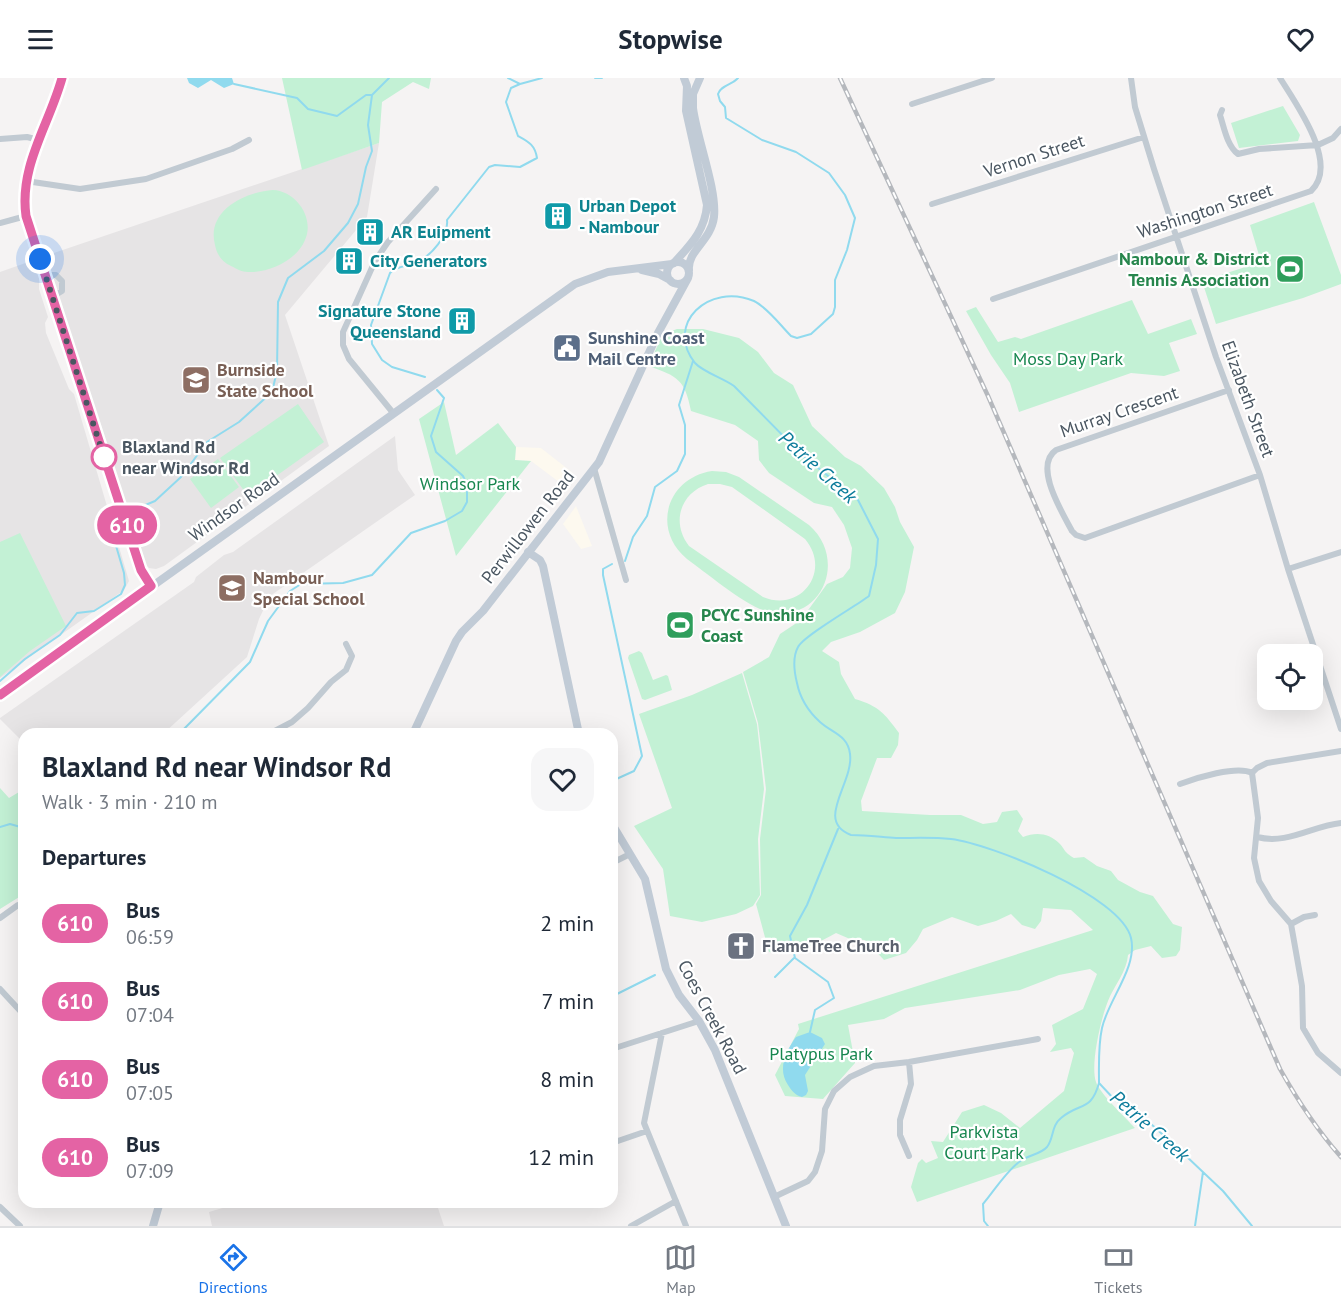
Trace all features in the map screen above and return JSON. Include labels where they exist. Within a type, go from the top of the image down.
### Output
[{"type":"street","points":[[62,78],[29,164],[26,181],[26,216],[141,570],[151,586]]},
{"type":"street","points":[[670,280],[668,270],[699,233],[707,205],[686,111],[687,86],[684,78]]},
{"type":"street","name":"Perwillowen Road","points":[[416,728],[462,632],[483,611],[594,468],[605,450],[658,333],[688,274],[691,257],[704,242],[711,229],[714,212],[713,199],[693,108],[694,91],[700,78]]},
{"type":"street","points":[[912,104],[992,78]]},
{"type":"street","name":"Elizabeth Street","points":[[1131,78],[1132,94],[1144,137],[1228,390],[1260,474],[1288,569],[1341,729]]},
{"type":"street","points":[[1280,78],[1318,145]]},
{"type":"street","points":[[1222,110],[1220,115],[1228,140],[1238,154],[1318,145],[1333,138],[1341,129]]},
{"type":"street","points":[[0,139],[27,137],[39,140]]},
{"type":"street","name":"Vernon Street","points":[[932,204],[1144,137]]},
{"type":"street","points":[[26,181],[81,189],[146,179],[232,149],[249,140]]},
{"type":"street","name":"Washington Street","points":[[993,299],[1311,190],[1317,185],[1320,177],[1318,145]]},
{"type":"street","points":[[394,414],[349,359],[343,345],[343,332],[375,261],[388,242],[436,189]]},
{"type":"street","points":[[0,223],[26,216]]},
{"type":"street","points":[[673,263],[684,264],[688,274],[679,284],[656,273],[632,268],[673,263]]},
{"type":"street","name":"Windsor Road","points":[[0,695],[575,284],[600,274],[632,268]]},
{"type":"street","points":[[45,275],[56,275],[62,281],[62,291],[52,297]]},
{"type":"street","name":"Perwillowen Road","points":[[658,333],[671,297],[670,280]]},
{"type":"street","name":"Murray Crescent","points":[[1228,390],[1056,450],[1051,453],[1046,463],[1052,490],[1072,531],[1085,538],[1260,474]]},
{"type":"street","points":[[594,468],[626,580]]},
{"type":"street","points":[[528,552],[540,560],[543,566],[577,728]]},
{"type":"street","points":[[1288,569],[1341,552]]},
{"type":"street","points":[[280,728],[300,715],[331,682],[346,670],[352,656],[346,644]]},
{"type":"street","points":[[1341,751],[1267,763],[1257,768],[1252,774],[1258,818],[1254,858],[1259,880],[1271,901],[1292,924],[1302,986],[1303,1028],[1318,1053],[1341,1073]]},
{"type":"street","points":[[1180,784],[1199,777],[1240,770],[1252,774]]},
{"type":"street","points":[[1257,837],[1268,840],[1299,836],[1326,825],[1341,823]]},
{"type":"street","name":"Coes Creek Road","points":[[618,834],[648,889],[666,969],[679,995],[699,1022],[718,1057],[786,1226]]},
{"type":"street","points":[[618,860],[630,854]]},
{"type":"street","points":[[0,918],[18,904]]},
{"type":"street","points":[[1292,924],[1304,917],[1315,915]]},
{"type":"street","points":[[0,989],[18,1008]]},
{"type":"street","points":[[618,1047],[699,1022]]},
{"type":"street","points":[[662,1033],[644,1123],[686,1226]]},
{"type":"street","points":[[774,1197],[807,1181],[815,1172],[822,1151],[825,1108],[838,1086],[850,1077],[869,1067],[1038,1039]]},
{"type":"street","points":[[909,1062],[911,1084],[900,1120],[900,1135],[909,1156]]},
{"type":"street","points":[[618,1141],[647,1131]]},
{"type":"street","points":[[631,1226],[676,1201]]},
{"type":"street","points":[[0,1208],[20,1226]]},
{"type":"street","points":[[153,1226],[158,1208]]},
{"type":"shaded area","name":"Burnside State School","points":[[379,143],[367,217],[285,315],[329,446],[164,566],[156,569],[149,568],[145,564],[45,256]]},
{"type":"shaded area","points":[[34,260],[39,276],[39,289],[48,317],[45,323],[46,333],[69,389],[74,394],[129,581],[124,590],[0,678],[0,272]]},
{"type":"shaded area","name":"Nambour Special School","points":[[395,436],[398,470],[415,495],[270,596],[259,619],[247,657],[169,728],[18,728],[18,737],[0,719],[194,582],[196,577],[224,555],[233,552]]},
{"type":"shaded area","points":[[516,447],[541,448],[573,473],[563,485],[531,461],[515,460]]},
{"type":"shaded area","points":[[576,506],[592,546],[581,549],[563,524]]},
{"type":"shaded area","points":[[223,1208],[438,1208],[444,1226],[212,1226],[209,1212]]},
{"type":"green space","points":[[282,78],[431,78],[429,89],[413,82],[382,102],[379,143],[302,170]]},
{"type":"green space","points":[[1283,106],[1300,135],[1298,141],[1239,148],[1231,123]]},
{"type":"green space","points":[[273,190],[296,200],[305,215],[307,232],[301,247],[289,259],[265,270],[246,272],[228,264],[220,258],[215,245],[216,222],[230,205],[240,199]]},
{"type":"green space","name":"Nambour & District Tennis Association","points":[[1314,202],[1341,275],[1341,284],[1216,324],[1202,281],[1261,262],[1250,225]]},
{"type":"green space","name":"Moss Day Park","points":[[1132,300],[1148,334],[1191,319],[1197,334],[1169,343],[1180,371],[1164,376],[1131,373],[1019,412],[1010,383],[966,311],[976,307],[998,342],[1015,337],[1021,339]]},
{"type":"green space","points":[[677,329],[703,329],[739,338],[758,352],[774,373],[793,385],[812,426],[845,457],[861,466],[884,488],[914,547],[905,592],[895,613],[860,632],[831,642],[822,651],[839,662],[841,674],[855,699],[881,712],[899,733],[898,745],[891,758],[877,758],[861,801],[862,811],[961,815],[983,824],[997,822],[1002,812],[1017,810],[1023,819],[1018,831],[1023,837],[1033,834],[1047,836],[1056,840],[1074,858],[1084,857],[1097,866],[1111,871],[1118,880],[1153,896],[1173,924],[1182,927],[1180,950],[1176,956],[1162,958],[1151,946],[1135,950],[1128,955],[1123,973],[1102,1018],[1095,1053],[1096,1082],[1108,1099],[1135,1128],[917,1202],[911,1187],[918,1163],[922,1159],[926,1163],[938,1158],[931,1141],[943,1142],[962,1112],[984,1105],[1001,1113],[1020,1128],[1064,1091],[1074,1053],[1071,1048],[1050,1052],[1056,1044],[1052,1025],[1083,1009],[1097,974],[1090,969],[1059,975],[1020,990],[905,1008],[884,1019],[848,1025],[855,1063],[823,1099],[785,1096],[775,1075],[799,1029],[798,1024],[1093,930],[1071,910],[1043,908],[1041,921],[1035,929],[1022,925],[1011,914],[978,926],[952,917],[923,929],[906,953],[884,960],[865,940],[850,939],[836,933],[795,951],[769,952],[756,904],[761,895],[760,839],[766,789],[758,723],[743,672],[769,657],[780,634],[801,620],[827,584],[843,577],[850,568],[852,548],[844,525],[832,507],[814,503],[769,473],[759,460],[758,441],[735,425],[691,411],[683,386],[673,376],[648,366],[663,334]]},
{"type":"green space","name":"Windsor Park","points":[[444,402],[456,455],[498,423],[516,447],[515,460],[531,461],[456,556],[419,419]]},
{"type":"green space","points":[[298,404],[324,442],[248,496],[220,458]]},
{"type":"green space","points":[[218,459],[239,487],[211,508],[190,479]]},
{"type":"green space","points":[[712,471],[726,472],[739,477],[809,525],[820,539],[827,554],[828,569],[817,597],[805,607],[790,613],[772,613],[752,605],[687,559],[676,547],[669,534],[667,520],[669,506],[675,494],[684,483]],"holes":[[[708,484],[732,487],[805,539],[813,551],[814,576],[800,594],[789,599],[777,600],[763,597],[689,546],[680,528],[681,510],[691,494],[698,488]]]},
{"type":"green space","points":[[20,533],[66,626],[30,651],[0,677],[0,542]]},
{"type":"green space","points":[[639,651],[642,653],[653,680],[668,676],[672,690],[645,700],[642,699],[628,658],[629,655]]},
{"type":"green space","points":[[742,673],[757,724],[764,789],[758,839],[760,895],[753,906],[736,914],[702,922],[670,916],[663,869],[634,826],[672,808],[639,714],[692,695]]},
{"type":"green space","points":[[0,788],[9,798],[18,793],[18,898],[0,909]]},
{"type":"water","points":[[187,78],[232,78],[234,84],[224,88],[211,80],[198,88],[189,83]]},
{"type":"water","points":[[810,1032],[822,1038],[825,1044],[805,1075],[808,1091],[802,1097],[788,1085],[783,1066],[786,1054],[796,1037]]},
{"type":"waterway","points":[[131,511],[155,501],[181,477],[207,442],[239,422],[272,392],[277,371],[278,302],[288,278],[324,251],[348,223],[358,204],[372,151],[368,125],[372,95],[389,78]]},
{"type":"waterway","points":[[508,78],[520,84],[542,78]]},
{"type":"waterway","points":[[595,78],[602,78]]},
{"type":"waterway","name":"Petrie Creek","points":[[738,78],[718,94],[725,107],[726,118],[762,140],[796,152],[829,173],[845,195],[855,218],[847,250],[835,280],[833,314],[811,334],[797,338],[791,336],[759,304],[737,297],[721,297],[707,302],[696,310],[688,321],[685,334],[687,348],[695,363],[734,386],[802,455],[858,500],[878,539],[876,565],[869,596],[809,636],[798,647],[795,656],[794,665],[800,694],[812,714],[843,738],[849,748],[850,765],[835,811],[836,821],[840,829],[851,835],[951,839],[995,851],[1023,861],[1080,890],[1104,906],[1122,922],[1131,938],[1132,949],[1126,972],[1102,1028],[1099,1049],[1099,1083],[1114,1099],[1150,1123],[1186,1156],[1223,1191],[1252,1226]]},
{"type":"waterway","points":[[234,84],[297,98],[308,109],[337,116],[366,95],[372,95]]},
{"type":"waterway","points":[[425,377],[392,367],[382,360],[372,344],[371,325],[390,273],[417,262],[433,250],[445,232],[447,220],[489,167],[495,165],[520,167],[537,158],[531,144],[518,136],[506,102],[511,88],[520,84]]},
{"type":"waterway","points":[[625,561],[633,537],[647,516],[655,487],[677,471],[685,454],[685,425],[679,405],[693,361]]},
{"type":"waterway","points":[[185,728],[250,662],[268,621],[290,591],[301,584],[343,583],[372,575],[411,533],[445,521],[462,511],[467,502],[467,485],[463,476],[436,452],[431,436],[444,398],[437,390]]},
{"type":"waterway","points":[[0,681],[25,659],[60,635],[77,613],[94,611],[121,594],[125,585],[124,573],[109,522],[113,519]]},
{"type":"waterway","points":[[612,564],[603,569],[603,575],[642,756],[634,771],[618,778]]},
{"type":"waterway","points":[[0,827],[10,824],[18,826]]},
{"type":"waterway","points":[[810,1032],[815,1010],[834,998],[828,982],[795,958],[790,936],[807,905],[838,829]]},
{"type":"waterway","points":[[775,977],[794,958]]},
{"type":"waterway","points":[[618,994],[655,975]]},
{"type":"waterway","points":[[988,1226],[984,1221],[983,1204],[1000,1182],[1019,1162],[1047,1147],[1058,1121],[1088,1103],[1099,1083]]},
{"type":"waterway","points":[[1195,1226],[1203,1172]]},
{"type":"railway","points":[[840,78],[988,396],[1280,1069],[1308,1115],[1341,1157]]},
{"type":"bus line","name":"610","points":[[0,695],[151,586],[141,570],[26,216],[24,189],[29,164],[62,78]]},
{"type":"place","name":"Urban Depot - Nambour","points":[[558,216]]},
{"type":"place","name":"AR Euipment","points":[[370,232]]},
{"type":"place","name":"City Generators","points":[[349,261]]},
{"type":"place","name":"Nambour & District Tennis Association","points":[[1290,269]]},
{"type":"place","name":"Signature Stone Queensland","points":[[462,321]]},
{"type":"place","name":"Sunshine Coast Mail Centre","points":[[567,348]]},
{"type":"place","name":"Burnside State School","points":[[196,380]]},
{"type":"place","name":"Blaxland Rd near Windsor Rd","points":[[104,457]]},
{"type":"place","name":"Nambour Special School","points":[[232,588]]},
{"type":"place","name":"PCYC Sunshine Coast","points":[[680,625]]},
{"type":"place","name":"FlameTree Church","points":[[741,946]]},
{"type":"route","points":[[40,259],[104,457]]},
{"type":"park label","name":"Platypus Park","points":[[821,1054]]},
{"type":"park label","name":"Parkvista Court Park","points":[[984,1142]]}]
